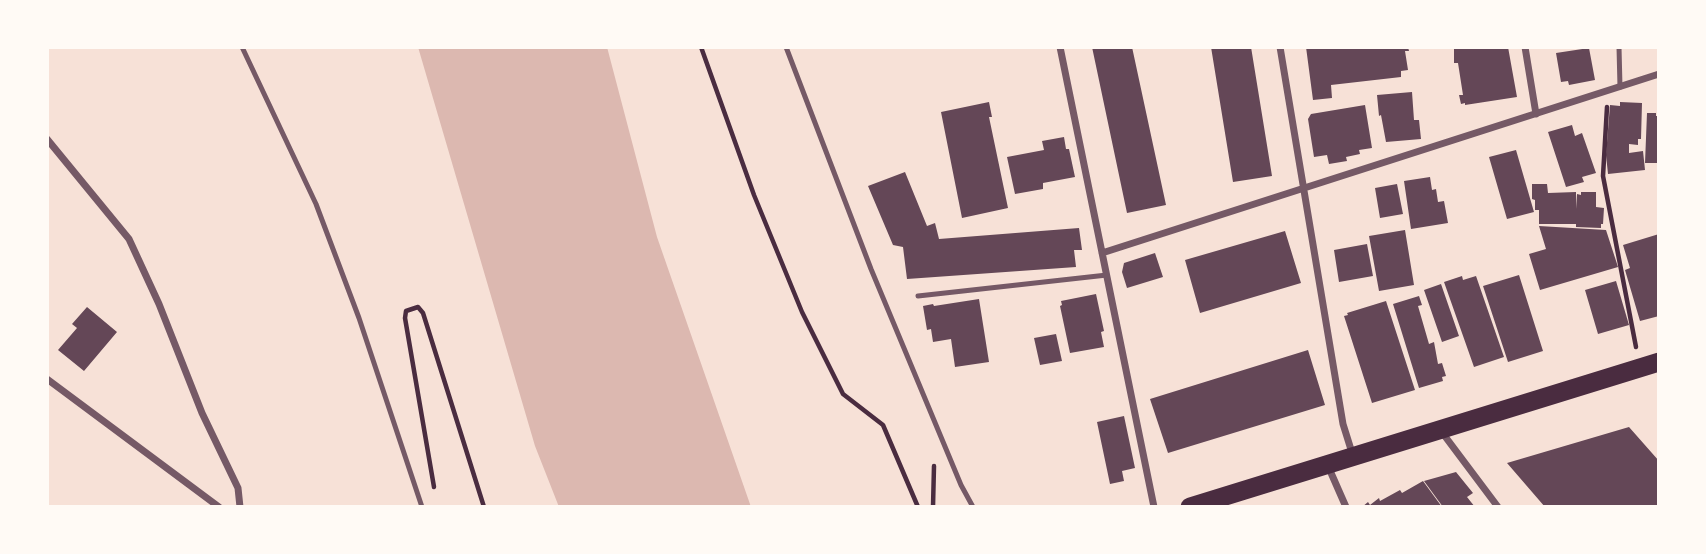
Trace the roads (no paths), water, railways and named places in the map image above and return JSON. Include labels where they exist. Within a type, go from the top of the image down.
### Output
[{"type":"highway","points":[[1190,507],[1659,362]]},
{"type":"street","points":[[1060,47],[1154,507]]},
{"type":"street","points":[[1280,47],[1343,424],[1353,457]]},
{"type":"street","points":[[1525,47],[1536,114]]},
{"type":"street","points":[[1102,253],[1659,74]]},
{"type":"street","points":[[47,139],[129,239],[159,304],[202,412],[238,488],[240,507]]},
{"type":"street","points":[[47,379],[219,507]]},
{"type":"street","points":[[1440,430],[1498,507]]},
{"type":"street","points":[[1328,464],[1346,507]]},
{"type":"lane","points":[[242,47],[316,204],[359,318],[422,507]]},
{"type":"lane","points":[[786,47],[871,268],[972,507]]},
{"type":"lane","points":[[1619,47],[1620,87]]},
{"type":"lane","points":[[918,296],[1107,275]]}]
